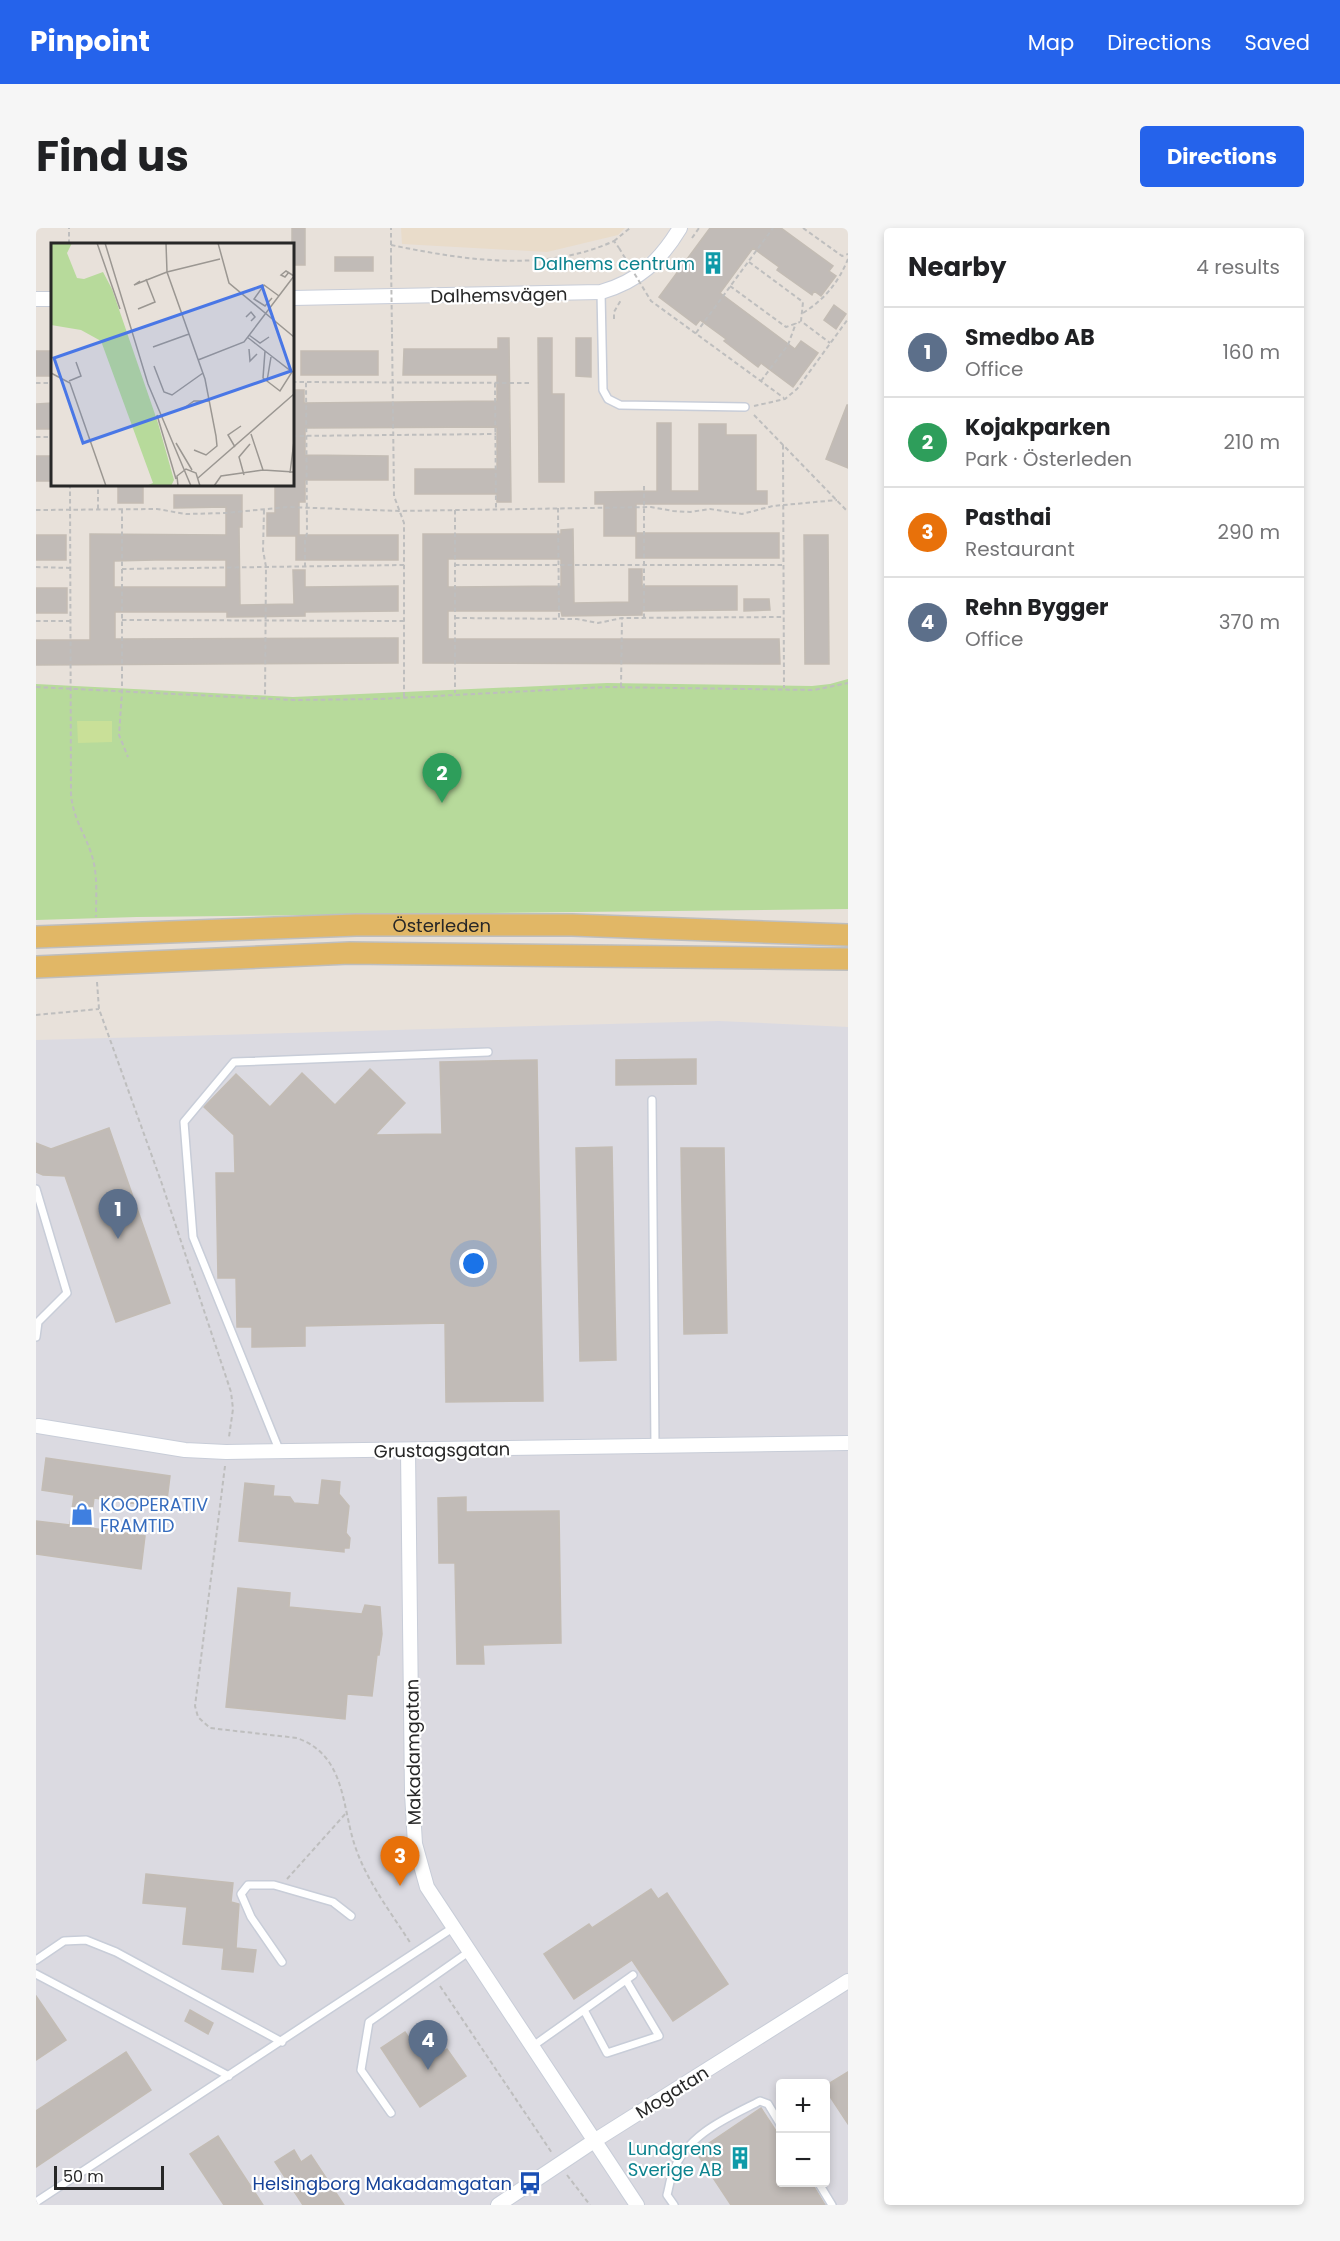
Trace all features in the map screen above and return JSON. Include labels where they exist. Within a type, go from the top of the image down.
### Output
[{"type":"main road","name":"Österleden","points":[[36,936],[140,935],[356,925],[549,925],[848,935]]},
{"type":"main road","name":"Österleden","points":[[41,968],[350,953],[848,958]]},
{"type":"street","name":"Dalhemsvägen","points":[[294,298],[601,292],[628,282],[647,269],[663,255],[680,228]]},
{"type":"street","name":"Grustagsgatan","points":[[37,1426],[185,1450],[226,1452],[848,1443]]},
{"type":"street","name":"Makadamgatan","points":[[408,1451],[412,1793],[415,1844],[427,1887],[637,2205]]},
{"type":"street","name":"Mogatan","points":[[498,2205],[594,2141],[848,1982]]},
{"type":"lane","points":[[601,292],[603,390],[608,399],[620,405],[746,407]]},
{"type":"lane","points":[[280,1452],[193,1237],[184,1122],[234,1062],[488,1052]]},
{"type":"lane","points":[[652,1100],[655,1446]]},
{"type":"lane","points":[[36,1189],[67,1293],[38,1322],[36,1337]]},
{"type":"lane","points":[[282,1962],[251,1917],[242,1894],[248,1885],[279,1887],[333,1902],[351,1916]]},
{"type":"lane","points":[[36,2202],[454,1927]]},
{"type":"lane","points":[[36,1960],[64,1941],[86,1940],[116,1953],[282,2042]]},
{"type":"lane","points":[[391,2113],[361,2070],[369,2022],[470,1951]]},
{"type":"lane","points":[[36,1974],[229,2076]]},
{"type":"lane","points":[[533,2046],[633,1975]]},
{"type":"lane","points":[[584,2010],[607,2053],[659,2036],[626,1980]]},
{"type":"lane","points":[[674,2205],[667,2195],[672,2172],[681,2156],[704,2131],[760,2101],[768,2104],[776,2117]]},
{"type":"lane","points":[[821,2187],[832,2205]]},
{"type":"path","points":[[391,228],[394,496],[404,523],[404,698]]},
{"type":"path","points":[[391,245],[460,258],[544,259],[577,254],[614,241],[630,228]]},
{"type":"path","points":[[696,333],[773,228]]},
{"type":"path","points":[[803,228],[842,256],[848,254]]},
{"type":"path","points":[[614,241],[651,301],[785,399]]},
{"type":"path","points":[[802,313],[817,304],[829,292],[840,278],[848,259]]},
{"type":"path","points":[[748,262],[803,302],[801,321]]},
{"type":"path","points":[[730,286],[786,327],[801,321]]},
{"type":"path","points":[[746,407],[785,399],[797,389],[848,319]]},
{"type":"path","points":[[801,321],[830,343]]},
{"type":"path","points":[[761,381],[788,345],[796,323]]},
{"type":"path","points":[[294,382],[531,383]]},
{"type":"path","points":[[305,567],[306,382]]},
{"type":"path","points":[[495,383],[496,509]]},
{"type":"path","points":[[746,407],[847,510]]},
{"type":"path","points":[[294,436],[496,434]]},
{"type":"path","points":[[783,445],[784,689]]},
{"type":"path","points":[[644,484],[644,618]]},
{"type":"path","points":[[70,486],[72,804],[77,824],[93,859],[96,919]]},
{"type":"path","points":[[98,486],[98,510]]},
{"type":"path","points":[[36,510],[157,509],[186,514],[306,508],[399,511],[644,507],[690,512],[710,509],[742,514],[783,505],[837,500]]},
{"type":"path","points":[[558,508],[559,618]]},
{"type":"path","points":[[122,509],[122,692],[119,735],[128,757]]},
{"type":"path","points":[[264,510],[265,699]]},
{"type":"path","points":[[455,510],[455,694]]},
{"type":"path","points":[[122,569],[404,565]]},
{"type":"path","points":[[455,565],[783,565]]},
{"type":"path","points":[[36,567],[70,568]]},
{"type":"path","points":[[455,618],[559,618],[598,622],[622,618],[783,617]]},
{"type":"path","points":[[621,687],[622,618]]},
{"type":"path","points":[[122,620],[404,621]]},
{"type":"path","points":[[36,621],[71,621]]},
{"type":"path","points":[[36,687],[265,699],[404,698],[621,687],[820,689],[848,683]]},
{"type":"path","points":[[96,979],[99,1009],[162,1184],[231,1392],[233,1409],[195,1706],[198,1717],[210,1728],[297,1738],[310,1743],[333,1768],[342,1790],[356,1849],[370,1879],[417,1953]]},
{"type":"path","points":[[36,1015],[99,1009]]},
{"type":"path","points":[[279,1887],[347,1812]]},
{"type":"path","points":[[433,1977],[559,2164],[590,2205]]},
{"type":"shaded area","points":[[401,228],[625,228],[618,235],[547,252],[402,244]]},
{"type":"shaded area","points":[[719,1021],[848,1027],[848,2205],[36,2205],[36,1040]]},
{"type":"green space","points":[[848,679],[848,909],[36,920],[36,684],[293,697],[607,683],[812,686]]},
{"type":"green space","points":[[77,721],[112,721],[112,742],[78,743]]},
{"type":"building","points":[[292,228],[305,228],[305,265],[294,265],[294,243],[292,243]]},
{"type":"building","points":[[710,228],[781,228],[833,266],[829,271],[836,276],[821,296],[814,291],[812,295],[777,270],[779,267],[753,248],[720,293],[795,349],[801,341],[818,353],[793,387],[761,363],[758,367],[700,320],[696,325],[659,297]]},
{"type":"building","points":[[335,257],[373,257],[373,271],[335,271]]},
{"type":"building","points":[[834,305],[846,314],[836,329],[824,320]]},
{"type":"building","points":[[498,338],[509,338],[511,502],[497,502],[497,494],[415,494],[415,469],[497,469],[497,427],[305,428],[305,455],[388,456],[388,480],[305,480],[305,502],[299,502],[299,535],[398,535],[398,560],[296,560],[296,536],[267,536],[267,513],[275,513],[275,486],[294,486],[294,390],[304,390],[304,403],[497,401],[497,375],[403,375],[404,349],[498,349]]},
{"type":"building","points":[[538,338],[552,338],[552,394],[564,394],[564,482],[539,482]]},
{"type":"building","points":[[576,338],[591,338],[591,377],[576,376]]},
{"type":"building","points":[[36,351],[51,351],[51,376],[36,376]]},
{"type":"building","points":[[301,351],[378,351],[378,375],[301,375]]},
{"type":"building","points":[[51,403],[51,429],[36,429],[36,404]]},
{"type":"building","points":[[848,405],[848,468],[826,459]]},
{"type":"building","points":[[657,423],[671,423],[671,491],[699,491],[699,424],[726,424],[726,435],[756,435],[756,491],[767,491],[767,504],[636,504],[636,536],[604,536],[604,504],[595,504],[595,492],[657,491]]},
{"type":"building","points":[[36,456],[51,456],[51,481],[36,481]]},
{"type":"building","points":[[118,486],[143,486],[143,503],[118,503]]},
{"type":"building","points":[[174,495],[242,495],[242,527],[239,527],[240,605],[294,604],[293,570],[305,570],[305,587],[398,586],[398,611],[305,612],[305,616],[227,617],[227,612],[115,612],[115,639],[398,638],[398,663],[36,665],[36,640],[90,640],[90,534],[226,535],[226,507],[174,508]],"holes":[[[226,560],[226,587],[114,587],[114,561]]]},
{"type":"building","points":[[573,529],[574,603],[629,602],[629,569],[642,569],[642,586],[737,586],[737,610],[642,611],[642,615],[562,616],[561,611],[448,611],[448,639],[779,639],[780,664],[423,663],[423,534],[561,534],[561,530]],"holes":[[[448,559],[561,559],[561,586],[448,587]]]},
{"type":"building","points":[[636,533],[779,533],[779,558],[636,558]]},
{"type":"building","points":[[36,535],[66,535],[66,560],[36,560]]},
{"type":"building","points":[[804,535],[828,535],[829,664],[805,664]]},
{"type":"building","points":[[36,588],[67,588],[67,613],[36,613]]},
{"type":"building","points":[[744,599],[769,599],[770,610],[744,611]]},
{"type":"building","points":[[696,1059],[696,1084],[616,1085],[616,1060]]},
{"type":"building","points":[[537,1060],[543,1401],[446,1402],[445,1323],[305,1326],[305,1346],[252,1347],[252,1327],[237,1327],[236,1278],[218,1278],[216,1173],[235,1173],[234,1135],[204,1107],[236,1074],[270,1107],[302,1073],[335,1105],[370,1069],[405,1103],[375,1135],[442,1134],[440,1062]]},
{"type":"building","points":[[109,1128],[170,1303],[116,1322],[65,1176],[43,1175],[36,1172],[36,1143],[51,1149]]},
{"type":"building","points":[[612,1147],[616,1360],[580,1361],[576,1148]]},
{"type":"building","points":[[681,1148],[724,1148],[727,1333],[684,1334]]},
{"type":"building","name":"KOOPERATIV FRAMTID","points":[[46,1458],[170,1476],[166,1508],[94,1498],[90,1528],[145,1536],[141,1569],[36,1554],[36,1521],[70,1525],[74,1495],[42,1490]]},
{"type":"building","points":[[322,1480],[340,1482],[339,1494],[349,1506],[346,1533],[350,1538],[349,1548],[344,1548],[344,1552],[239,1541],[245,1483],[274,1486],[273,1496],[290,1497],[294,1503],[319,1505]]},
{"type":"building","points":[[466,1497],[466,1512],[559,1511],[561,1643],[483,1645],[484,1664],[457,1664],[455,1563],[439,1563],[438,1498]]},
{"type":"building","points":[[238,1588],[290,1593],[289,1607],[362,1614],[365,1605],[380,1607],[382,1634],[372,1696],[347,1694],[345,1719],[226,1707]]},
{"type":"building","points":[[146,1874],[233,1883],[231,1902],[239,1904],[236,1948],[256,1950],[253,1972],[222,1969],[224,1948],[183,1944],[187,1907],[143,1903]]},
{"type":"building","points":[[651,1889],[658,1899],[667,1893],[728,1984],[673,2021],[632,1960],[574,1999],[544,1954],[589,1924],[592,1928]]},
{"type":"building","points":[[36,1996],[66,2040],[36,2060]]},
{"type":"building","points":[[190,2010],[213,2023],[208,2034],[185,2021]]},
{"type":"building","points":[[405,2032],[426,2063],[447,2049],[466,2076],[420,2107],[381,2048]]},
{"type":"building","points":[[126,2052],[151,2090],[36,2167],[36,2111]]},
{"type":"building","points":[[848,2072],[848,2124],[830,2097],[830,2083]]},
{"type":"building","name":"Lundgrens Sverige AB","points":[[761,2108],[776,2131],[776,2187],[814,2187],[825,2205],[731,2205],[696,2152]]},
{"type":"building","points":[[218,2136],[263,2205],[224,2205],[190,2154]]},
{"type":"building","points":[[294,2150],[301,2162],[311,2155],[344,2205],[303,2205],[275,2162]]},
{"type":"place","name":"Dalhems centrum","points":[[713,263]]},
{"type":"place","name":"Kojakparken","points":[[442,803]]},
{"type":"place","name":"Smedbo AB","points":[[118,1239]]},
{"type":"place","name":"KOOPERATIV FRAMTID","points":[[82,1514]]},
{"type":"place","name":"Pasthai","points":[[400,1886]]},
{"type":"place","name":"Rehn Bygger","points":[[428,2070]]},
{"type":"place","name":"Lundgrens Sverige AB","points":[[740,2158]]},
{"type":"place","name":"Helsingborg Makadamgatan","points":[[530,2183]]}]
